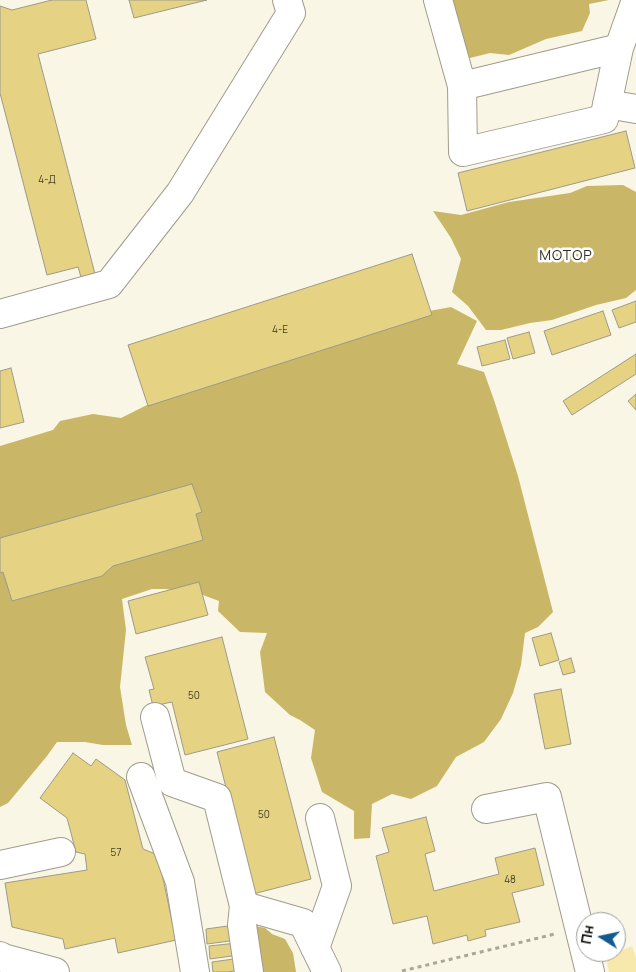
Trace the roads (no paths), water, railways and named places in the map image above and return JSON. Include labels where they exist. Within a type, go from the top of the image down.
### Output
[{"type":"lane","points":[[0,314],[109,284],[180,194],[291,13],[287,0]]},
{"type":"lane","points":[[438,0],[462,86],[463,152],[604,119],[619,48],[636,0]]},
{"type":"lane","points":[[462,86],[619,48]]},
{"type":"lane","points":[[607,104],[636,109]]},
{"type":"lane","points":[[155,717],[172,782],[217,798],[244,906],[242,925],[249,972]]},
{"type":"lane","points":[[141,776],[180,882],[195,972]]},
{"type":"lane","points":[[486,809],[546,797],[590,972]]},
{"type":"lane","points":[[315,948],[337,886],[320,818]]},
{"type":"lane","points":[[0,864],[61,852]]},
{"type":"lane","points":[[244,906],[303,923],[327,972]]},
{"type":"lane","points":[[0,956],[55,972]]},
{"type":"district","name":"МОТОР","points":[[566,256]]}]
